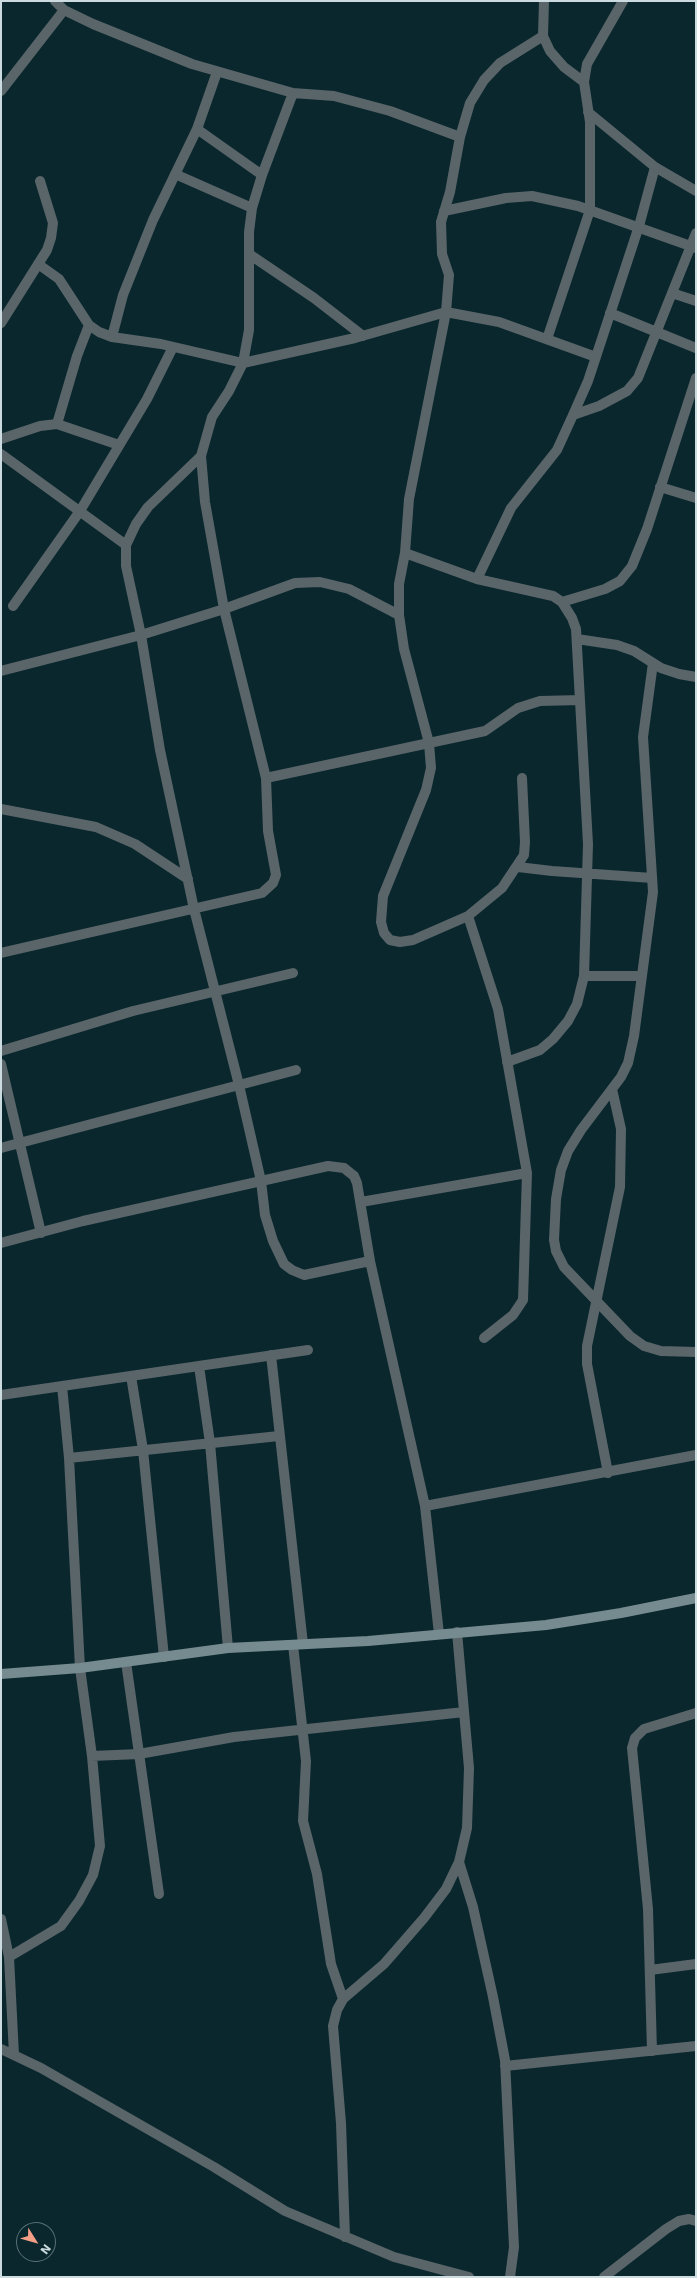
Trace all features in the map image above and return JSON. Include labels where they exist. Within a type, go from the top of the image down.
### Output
[{"type":"street","points":[[55,1],[64,10],[192,64],[293,93],[334,96],[390,111],[460,137]]},
{"type":"street","points":[[544,1],[543,36],[550,51],[564,67],[584,82]]},
{"type":"street","points":[[547,339],[590,210],[588,112],[584,82],[587,64],[623,1]]},
{"type":"street","points":[[1,92],[64,10]]},
{"type":"street","points":[[522,778],[525,842],[524,855],[518,867],[502,888],[468,916],[414,940],[400,942],[390,940],[384,933],[381,922],[383,896],[426,790],[431,768],[429,743],[404,649],[398,615],[399,584],[405,553],[409,499],[446,312],[449,275],[442,254],[441,222],[450,192],[460,137],[470,103],[484,80],[500,63],[543,36]]},
{"type":"street","points":[[112,337],[126,288],[153,220],[197,129],[217,72]]},
{"type":"street","points":[[1,953],[262,893],[273,883],[276,875],[268,832],[266,778],[224,609],[205,502],[201,456],[212,417],[229,391],[243,363],[250,330],[249,232],[252,208],[262,175],[293,93]]},
{"type":"street","points":[[588,112],[655,167],[696,191]]},
{"type":"street","points":[[197,129],[262,175]]},
{"type":"street","points":[[477,579],[511,508],[557,450],[573,415],[596,357],[639,226],[655,167]]},
{"type":"street","points":[[175,174],[252,208]]},
{"type":"street","points":[[1,323],[47,250],[53,223],[40,182]]},
{"type":"street","points":[[444,211],[506,198],[532,196],[590,210],[639,226],[693,247]]},
{"type":"street","points":[[573,415],[599,406],[627,391],[638,378],[672,293],[693,247],[696,233]]},
{"type":"street","points":[[249,254],[314,298],[363,336]]},
{"type":"street","points":[[38,264],[59,279],[89,325],[99,332],[112,337],[173,347],[243,363],[363,336],[446,312],[499,322],[596,357]]},
{"type":"street","points":[[672,293],[696,301]]},
{"type":"street","points":[[610,313],[658,331],[696,348]]},
{"type":"street","points":[[57,424],[77,356],[89,325]]},
{"type":"street","points":[[13,606],[80,511],[147,399],[173,347]]},
{"type":"street","points":[[562,602],[605,589],[620,581],[632,566],[647,529],[696,378]]},
{"type":"street","points":[[1,439],[40,426],[57,424],[119,445]]},
{"type":"street","points":[[1,454],[126,545]]},
{"type":"street","points":[[201,456],[148,507],[136,524],[126,545],[126,566],[141,635],[160,750],[194,909],[239,1085],[261,1181],[265,1215],[273,1241],[284,1264],[292,1270],[304,1275],[370,1261]]},
{"type":"street","points":[[660,487],[696,498]]},
{"type":"street","points":[[405,553],[477,579],[544,593],[562,602],[572,618],[576,639],[588,844],[584,976],[577,1004],[568,1021],[553,1039],[540,1050],[507,1062]]},
{"type":"street","points":[[1,671],[141,635],[224,609],[295,583],[320,582],[348,589],[398,615]]},
{"type":"street","points":[[576,639],[617,645],[634,651],[653,663],[679,674],[696,677]]},
{"type":"street","points":[[653,663],[643,737],[653,892],[634,1036],[628,1063],[612,1089],[568,1151],[561,1170],[556,1199],[554,1240],[556,1251],[564,1267],[595,1302],[630,1336],[644,1346],[661,1351],[696,1352]]},
{"type":"street","points":[[266,778],[485,731],[518,708],[540,701],[580,700]]},
{"type":"street","points":[[1,809],[96,827],[136,844],[188,879]]},
{"type":"street","points":[[518,867],[652,878]]},
{"type":"street","points":[[468,916],[498,1009],[527,1173],[524,1300],[513,1316],[484,1338]]},
{"type":"street","points":[[1,1051],[133,1011],[215,993],[293,973]]},
{"type":"street","points":[[584,976],[642,976]]},
{"type":"street","points":[[1,1064],[18,1144],[41,1233]]},
{"type":"street","points":[[1,1148],[296,1070]]},
{"type":"street","points":[[608,1473],[587,1364],[589,1327],[620,1187],[621,1129],[612,1089]]},
{"type":"street","points":[[1,1243],[83,1221],[328,1166],[344,1168],[354,1176],[357,1184],[370,1261],[425,1506],[439,1634]]},
{"type":"street","points":[[360,1202],[527,1173]]},
{"type":"street","points":[[1,1395],[308,1350]]},
{"type":"street","points":[[271,1355],[298,1644],[306,1761],[303,1822],[317,1874],[331,1964],[343,1999]]},
{"type":"street","points":[[199,1366],[210,1443],[228,1648]]},
{"type":"street","points":[[131,1376],[143,1450],[164,1657]]},
{"type":"street","points":[[9,1957],[61,1926],[79,1901],[93,1875],[100,1846],[92,1756],[80,1668],[69,1458],[62,1386]]},
{"type":"street","points":[[69,1458],[279,1436]]},
{"type":"street","points":[[425,1506],[608,1473],[696,1455]]},
{"type":"street","points":[[1,1674],[80,1668],[228,1648],[368,1641],[546,1625],[621,1613],[696,1598]]},
{"type":"street","points":[[345,2237],[341,2123],[332,2026],[337,2010],[343,1999],[384,1964],[424,1918],[446,1889],[459,1862],[467,1828],[469,1768],[457,1632]]},
{"type":"street","points":[[126,1662],[159,1894]]},
{"type":"street","points":[[92,1756],[139,1754],[234,1737],[303,1728],[464,1712]]},
{"type":"street","points":[[652,2051],[648,1909],[632,1748],[635,1738],[644,1729],[696,1713]]},
{"type":"street","points":[[459,1862],[475,1915],[493,1997],[505,2066],[514,2247],[510,2277]]},
{"type":"street","points":[[1,1918],[9,1957],[14,2055]]},
{"type":"street","points":[[650,1970],[696,1964]]},
{"type":"street","points":[[505,2066],[696,2046]]},
{"type":"street","points":[[1,2049],[214,2167],[285,2210],[394,2257],[469,2277]]},
{"type":"street","points":[[604,2277],[666,2229],[679,2221],[689,2219],[696,2221]]}]
